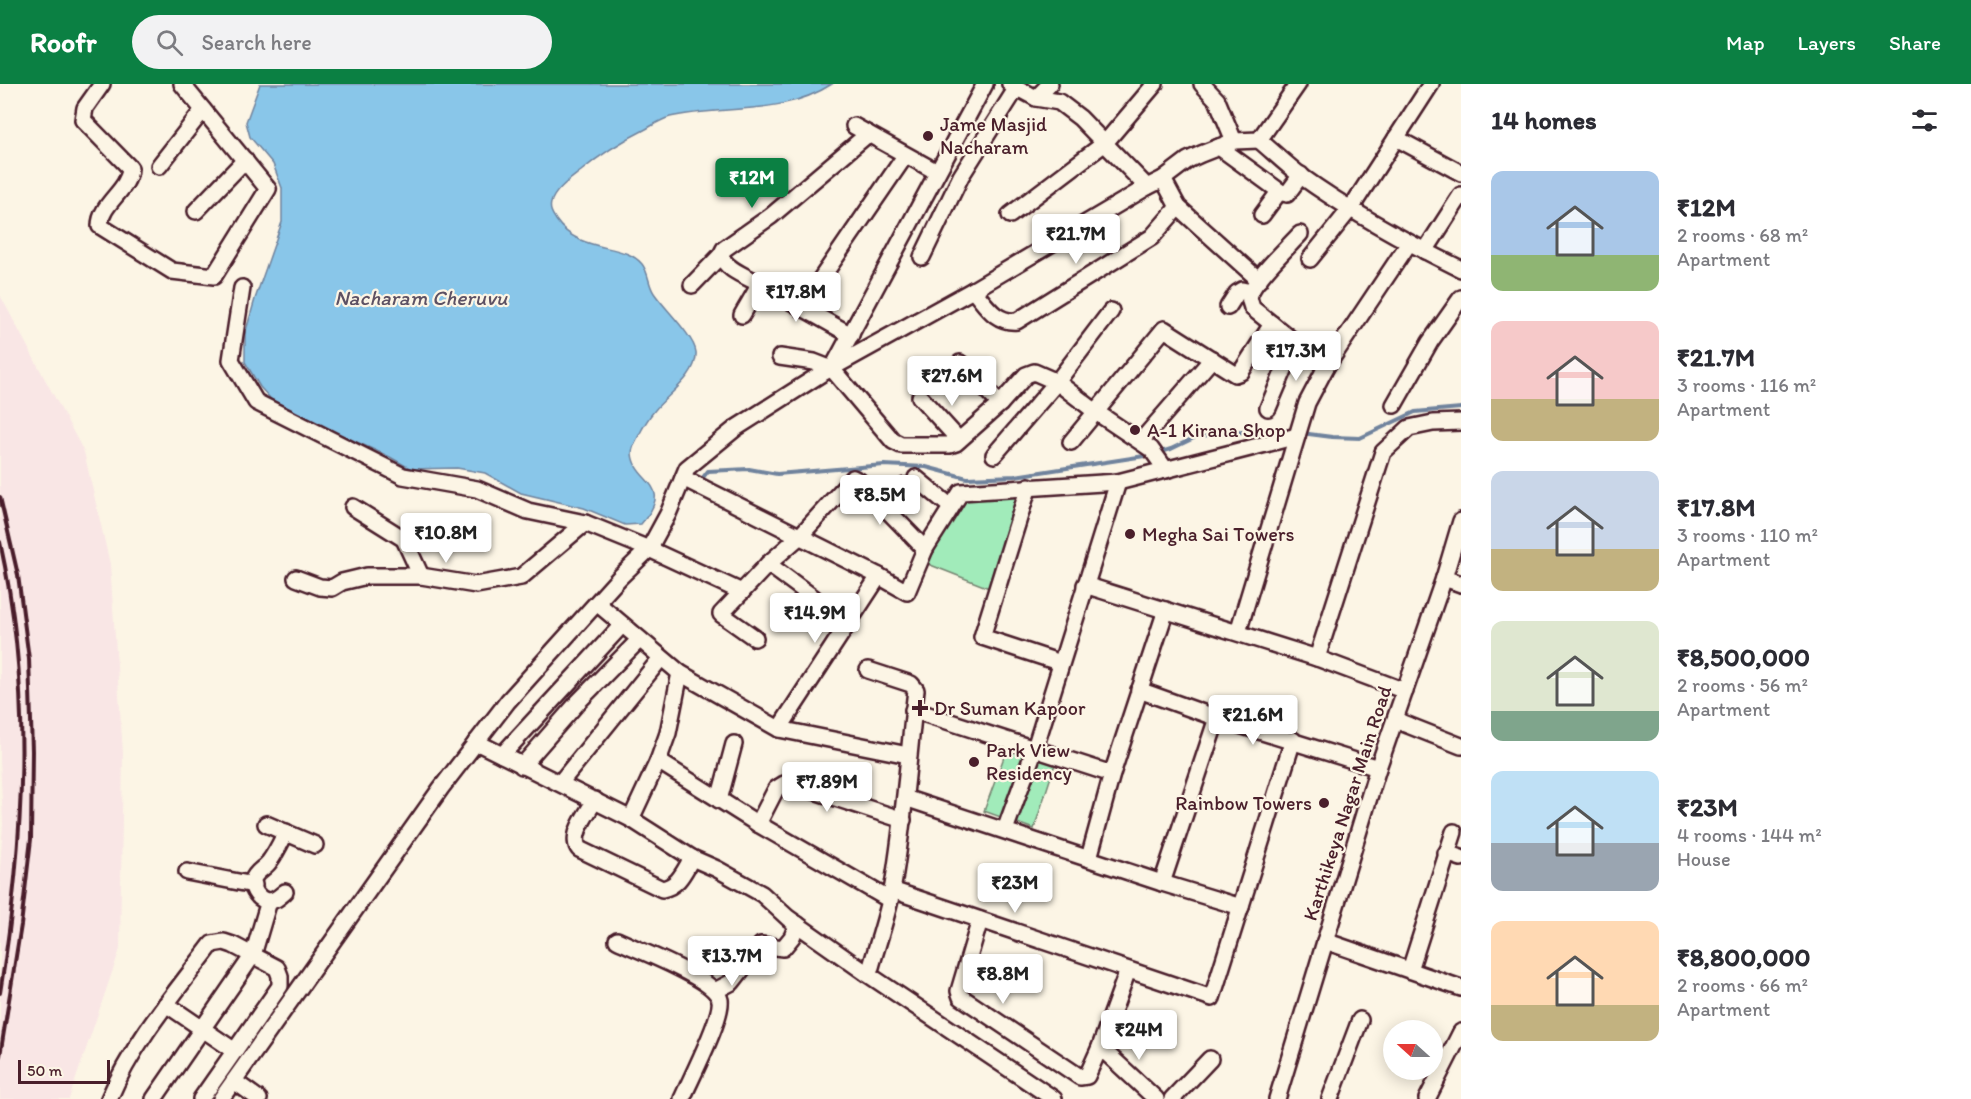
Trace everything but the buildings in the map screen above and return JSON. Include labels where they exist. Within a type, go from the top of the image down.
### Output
[{"type":"street","points":[[102,84],[85,108],[83,120],[130,168],[130,177],[100,217],[100,226],[172,270],[214,276],[268,189],[182,84]]},
{"type":"street","points":[[832,369],[985,84]]},
{"type":"street","points":[[1036,98],[1050,84]]},
{"type":"street","points":[[1010,215],[1105,142],[1155,84]]},
{"type":"street","points":[[1202,84],[1217,100],[1234,141]]},
{"type":"street","points":[[1259,140],[1298,84]]},
{"type":"street","points":[[1310,258],[1351,208],[1431,84]]},
{"type":"street","points":[[922,256],[961,176],[1013,86],[1036,98],[1059,102],[1105,142],[1147,187]]},
{"type":"street","points":[[159,166],[203,110]]},
{"type":"street","points":[[854,126],[937,172]]},
{"type":"street","points":[[692,285],[724,249],[771,216],[868,134]]},
{"type":"street","points":[[1396,138],[1461,173]]},
{"type":"street","points":[[221,1099],[476,742],[508,701],[620,577],[649,549],[668,514],[687,468],[736,428],[832,369],[973,291],[1163,179],[1188,160],[1234,141],[1259,140],[1301,175],[1351,208],[1409,243],[1461,269]]},
{"type":"street","points":[[1219,147],[1279,192],[1287,194],[1301,175]]},
{"type":"street","points":[[801,308],[905,156]]},
{"type":"street","points":[[196,211],[245,160]]},
{"type":"street","points":[[1163,179],[1178,207],[1255,286]]},
{"type":"street","points":[[1262,215],[1279,192]]},
{"type":"street","points":[[1425,251],[1461,195]]},
{"type":"street","points":[[973,291],[999,319],[1007,322],[1017,321],[1152,237],[1178,207]]},
{"type":"street","points":[[1300,234],[1255,286],[1249,298],[1252,308],[1326,367]]},
{"type":"street","points":[[1238,632],[1307,403],[1326,367],[1409,243]]},
{"type":"street","points":[[721,255],[722,261],[733,269],[851,334]]},
{"type":"street","points":[[742,315],[760,284]]},
{"type":"street","points":[[1228,307],[1237,293],[1255,286]]},
{"type":"street","points":[[242,288],[231,360],[256,402],[403,476],[477,489],[528,511],[585,523],[649,549],[742,592]]},
{"type":"street","points":[[1394,405],[1430,342],[1461,298]]},
{"type":"street","points":[[994,455],[1057,382],[1111,311]]},
{"type":"street","points":[[1071,442],[1164,329],[1238,374],[1272,324]]},
{"type":"street","points":[[1268,408],[1295,344]]},
{"type":"street","points":[[780,357],[814,362],[832,369],[893,441],[901,446],[950,445],[959,440],[999,404],[1026,375],[1034,372],[1057,382],[1154,455],[1297,436]]},
{"type":"street","points":[[682,478],[907,592],[925,549],[961,492],[1118,482],[1154,455],[1212,359]]},
{"type":"street","points":[[960,363],[999,404]]},
{"type":"street","points":[[920,397],[959,440]]},
{"type":"street","points":[[1317,658],[1383,452],[1409,428],[1433,423],[1461,422]]},
{"type":"street","points":[[755,638],[721,614],[768,564],[800,536],[853,478],[857,478],[925,549]]},
{"type":"street","points":[[885,507],[910,482],[951,507]]},
{"type":"street","points":[[1005,830],[1035,748],[1118,482]]},
{"type":"street","points":[[1029,486],[982,637],[1061,663]]},
{"type":"street","points":[[353,507],[404,539],[421,576]]},
{"type":"street","name":"Karthikeya Nagar Main Road","points":[[1277,1099],[1377,768],[1444,578],[1461,521]]},
{"type":"street","points":[[296,578],[320,587],[332,588],[342,582],[367,576],[421,576],[476,585],[521,577],[585,523]]},
{"type":"street","points":[[768,564],[814,598]]},
{"type":"street","points":[[779,729],[879,576]]},
{"type":"street","points":[[1444,578],[1461,584]]},
{"type":"street","points":[[1085,585],[1317,658],[1405,691]]},
{"type":"street","points":[[597,603],[680,674],[779,729],[908,755]]},
{"type":"street","points":[[1089,858],[1112,774],[1166,610]]},
{"type":"street","points":[[502,755],[622,625]]},
{"type":"street","points":[[522,766],[579,700],[639,640]]},
{"type":"street","points":[[560,783],[661,658]]},
{"type":"street","points":[[868,670],[911,684],[916,690],[903,820],[891,895],[871,967]]},
{"type":"street","points":[[632,819],[658,762],[668,733],[680,674]]},
{"type":"street","points":[[1139,690],[1217,718],[1377,768]]},
{"type":"street","points":[[914,710],[1112,774]]},
{"type":"street","points":[[1162,883],[1217,718]]},
{"type":"street","points":[[1395,720],[1461,746]]},
{"type":"street","points":[[658,762],[758,824],[891,895],[980,920],[1212,998],[1293,740]]},
{"type":"street","points":[[476,742],[632,819],[692,858],[762,894],[797,924],[869,975],[1054,1099]]},
{"type":"street","points":[[718,800],[734,744]]},
{"type":"street","points":[[758,824],[776,789],[784,784],[796,785],[903,820]]},
{"type":"street","points":[[905,798],[1162,883],[1240,906]]},
{"type":"street","points":[[595,800],[576,836],[579,849],[663,889],[671,887],[679,880],[692,858]]},
{"type":"street","points":[[266,824],[315,845]]},
{"type":"street","points":[[1410,970],[1454,855],[1454,831]]},
{"type":"street","points":[[285,892],[277,899],[263,900],[257,894],[253,880],[256,874],[269,863],[286,832]]},
{"type":"street","points":[[188,872],[254,885]]},
{"type":"street","points":[[154,1099],[253,956],[269,901]]},
{"type":"street","points":[[980,920],[959,991],[961,997],[1080,1077],[1087,1076],[1128,970]]},
{"type":"street","points":[[715,991],[732,982],[761,945],[783,948],[792,937],[797,924]]},
{"type":"street","points":[[617,940],[698,977],[715,991],[720,1000],[718,1017],[682,1099]]},
{"type":"street","points":[[1325,941],[1461,988]]},
{"type":"street","points":[[109,1099],[120,1074],[166,1004],[212,944],[224,942],[277,968],[280,987],[201,1099]]},
{"type":"street","points":[[166,1004],[235,1051]]},
{"type":"street","points":[[1330,1099],[1360,1020]]},
{"type":"street","points":[[1427,1099],[1461,1032]]},
{"type":"street","points":[[1100,1047],[1156,1099]]},
{"type":"street","points":[[1172,1099],[1210,1059]]},
{"type":"street","points":[[234,1081],[259,1099]]},
{"type":"shaded area","points":[[0,295],[84,452],[110,564],[123,753],[120,949],[69,1099],[0,1099],[0,868],[3,823],[0,760]]},
{"type":"green space","points":[[1025,492],[994,590],[928,564],[962,495]]},
{"type":"green space","points":[[1007,749],[1055,764],[1034,829],[984,811]]},
{"type":"water","name":"Nacharam Cheruvu","points":[[260,84],[832,84],[794,101],[753,108],[691,113],[664,119],[596,159],[563,185],[553,198],[552,212],[566,231],[589,243],[634,257],[642,264],[654,293],[690,338],[696,352],[692,369],[650,416],[633,449],[634,463],[651,485],[655,500],[641,524],[625,525],[584,508],[521,493],[485,473],[457,468],[411,469],[390,457],[277,406],[260,387],[245,362],[245,334],[282,222],[282,188],[273,164],[250,137],[246,122]]},
{"type":"waterway","points":[[1301,433],[1360,438],[1415,412],[1461,408]]},
{"type":"waterway","points":[[1158,453],[1198,436],[1277,429],[1291,431]]},
{"type":"waterway","points":[[701,480],[708,471],[749,469],[777,474],[884,465],[926,467],[967,478],[1015,476],[1151,455]]},
{"type":"railway","points":[[0,497],[18,575],[29,659],[32,751],[31,839],[21,925],[0,1056]]},
{"type":"railway","points":[[0,542],[17,654],[21,711],[21,768],[15,881],[0,993]]},
{"type":"place","name":"Jame Masjid Nacharam","points":[[928,136]]},
{"type":"place","name":"A-1 Kirana Shop","points":[[1135,430]]},
{"type":"place","name":"Megha Sai Towers","points":[[1130,534]]},
{"type":"place","name":"Dr Suman Kapoor","points":[[920,708]]},
{"type":"place","name":"Park View Residency","points":[[974,762]]},
{"type":"place","name":"Rainbow Towers","points":[[1324,803]]}]
